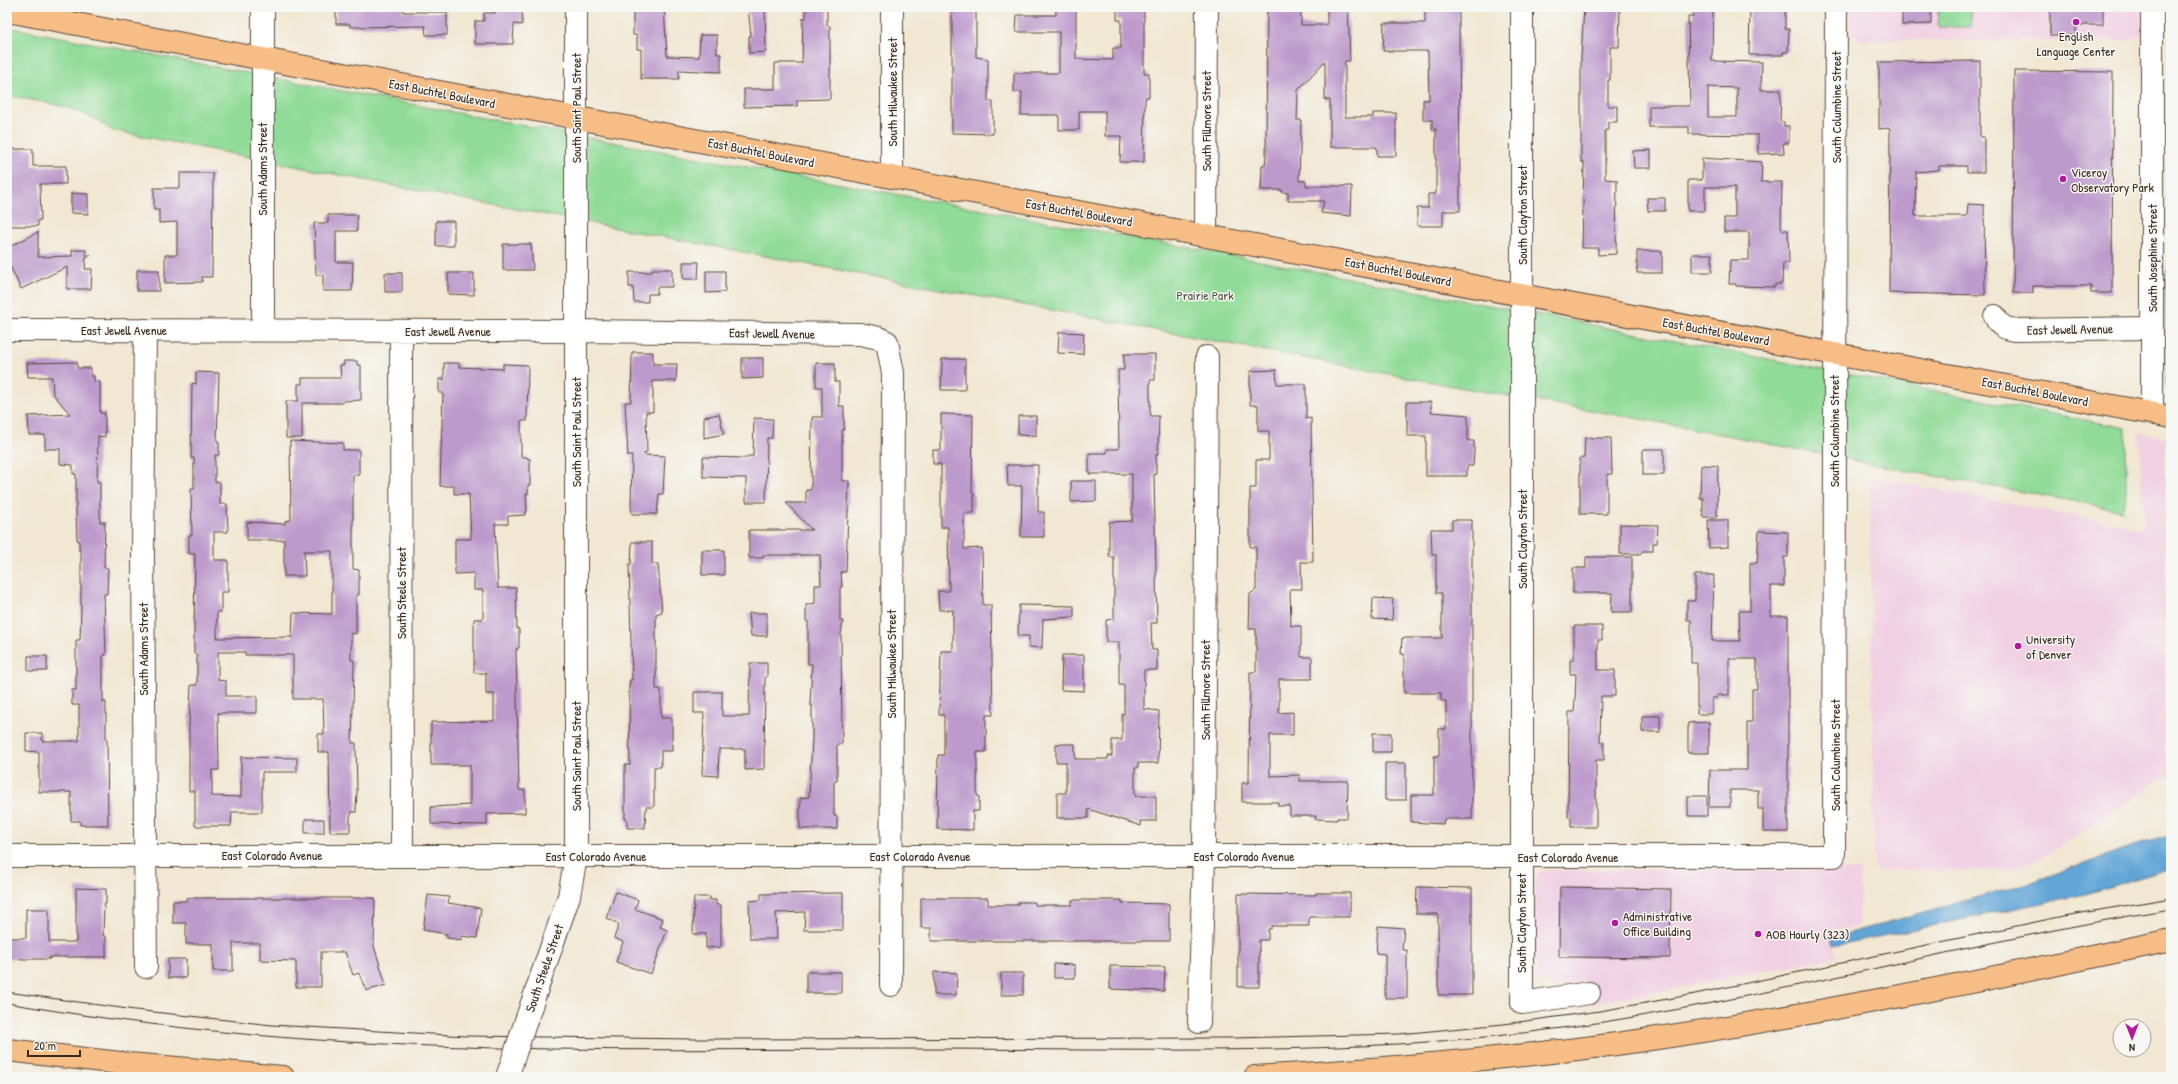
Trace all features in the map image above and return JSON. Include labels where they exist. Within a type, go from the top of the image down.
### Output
[{"type":"main road","name":"East Buchtel Boulevard","points":[[7,11],[1835,353],[2161,415],[2171,422]]},
{"type":"main road","points":[[1967,983],[2171,940]]},
{"type":"main road","points":[[1256,1077],[1404,1068],[1596,1046],[1701,1030],[1967,983],[2171,950]]},
{"type":"main road","points":[[7,1050],[129,1064],[283,1077]]},
{"type":"street","name":"South Adams Street","points":[[263,7],[263,330]]},
{"type":"street","name":"South Saint Paul Street","points":[[576,7],[576,857]]},
{"type":"street","name":"South Milwaukee Street","points":[[892,7],[892,177]]},
{"type":"street","name":"South Fillmore Street","points":[[1206,235],[1207,7]]},
{"type":"street","name":"South Clayton Street","points":[[1522,7],[1522,1003],[1589,993]]},
{"type":"street","name":"South Columbine Street","points":[[1834,856],[1836,7]]},
{"type":"street","name":"South Josephine Street","points":[[2152,7],[2152,328],[2161,415]]},
{"type":"street","name":"East Jewell Avenue","points":[[1995,316],[1998,324],[2006,329],[2014,330],[2152,328]]},
{"type":"street","name":"East Jewell Avenue","points":[[7,330],[576,331],[860,334],[879,338],[887,342]]},
{"type":"street","name":"South Adams Street","points":[[145,330],[143,549],[146,967]]},
{"type":"street","name":"South Steele Street","points":[[401,331],[402,856]]},
{"type":"street","name":"South Milwaukee Street","points":[[887,342],[893,373],[890,856],[891,986]]},
{"type":"street","name":"South Fillmore Street","points":[[1199,1022],[1204,856],[1207,357]]},
{"type":"street","name":"East Colorado Avenue","points":[[7,856],[1834,856]]},
{"type":"street","name":"South Steele Street","points":[[507,1077],[569,896],[576,857]]},
{"type":"shaded area","points":[[1850,7],[2141,7],[2142,36],[2128,40],[1861,40],[1850,32]]},
{"type":"shaded area","points":[[2163,270],[2171,270],[2171,396],[2165,389],[2163,379]]},
{"type":"shaded area","name":"University of Denver","points":[[2139,432],[2169,439],[2165,448],[2165,753],[2171,757],[2171,778],[2162,778],[2151,784],[2140,794],[2046,855],[2024,865],[2006,870],[1981,871],[1874,870],[1870,477],[2144,529]]},
{"type":"shaded area","points":[[1544,870],[1860,870],[1859,925],[1831,933],[1836,957],[1592,1004],[1589,982],[1553,987],[1542,983],[1537,977],[1535,962],[1535,878],[1538,872]]},
{"type":"green space","points":[[1938,7],[1971,7],[1971,27],[1938,27]]},
{"type":"green space","name":"Prairie Park","points":[[7,27],[573,135],[1234,256],[2126,428],[2126,492],[2122,510],[1907,471],[1680,426],[1458,387],[431,193],[111,130],[100,122],[75,110],[7,95]]},
{"type":"water","points":[[2171,835],[2171,868],[2086,894],[1833,946],[1831,938],[2032,882],[2127,848]]},
{"type":"building","points":[[336,7],[403,7],[403,12],[447,12],[447,35],[426,35],[425,26],[350,27],[350,24],[336,24]]},
{"type":"building","points":[[495,7],[522,7],[522,25],[514,24],[513,44],[475,44],[475,21],[484,21],[484,13],[495,13]]},
{"type":"building","points":[[633,7],[664,7],[667,56],[699,57],[700,35],[717,35],[717,54],[721,54],[721,72],[679,70],[679,79],[641,79],[641,49],[637,49],[636,35],[633,35]]},
{"type":"building","points":[[748,7],[765,7],[766,52],[749,53],[749,36],[751,36]]},
{"type":"building","points":[[806,7],[827,7],[827,26],[830,26],[830,99],[797,100],[797,106],[744,107],[744,89],[775,89],[775,63],[802,63],[803,18],[806,18]]},
{"type":"building","points":[[952,7],[976,7],[976,57],[988,59],[988,101],[993,101],[993,134],[952,133]]},
{"type":"building","points":[[1117,7],[1144,7],[1144,73],[1149,73],[1149,97],[1146,97],[1145,101],[1144,162],[1120,162],[1121,136],[1105,136],[1105,111],[1079,111],[1079,130],[1059,130],[1059,115],[1021,115],[1022,92],[1014,92],[1014,73],[1059,73],[1059,32],[1016,32],[1017,15],[1056,15],[1056,8],[1076,8],[1076,59],[1113,60],[1113,48],[1121,48],[1121,20],[1117,20]]},
{"type":"building","points":[[1267,7],[1301,7],[1301,25],[1327,25],[1327,7],[1348,7],[1350,61],[1345,61],[1345,117],[1373,117],[1373,113],[1396,113],[1396,156],[1377,156],[1377,147],[1330,147],[1330,100],[1325,100],[1325,61],[1298,90],[1297,120],[1301,120],[1299,181],[1306,181],[1306,186],[1352,186],[1351,216],[1321,213],[1324,201],[1288,201],[1288,193],[1282,192],[1282,190],[1261,190],[1262,165],[1265,165],[1266,156]]},
{"type":"building","points":[[1425,7],[1459,7],[1460,211],[1443,211],[1443,226],[1417,226],[1417,208],[1428,208],[1428,194],[1436,194],[1436,129],[1432,129],[1432,120],[1423,120],[1423,100],[1429,100],[1428,51],[1383,51],[1384,23],[1425,23]]},
{"type":"building","points":[[1584,7],[1620,7],[1619,47],[1610,47],[1610,80],[1608,80],[1608,106],[1617,106],[1617,122],[1608,122],[1608,130],[1605,130],[1605,179],[1617,180],[1616,254],[1598,255],[1598,248],[1582,248],[1584,162],[1581,162],[1581,58]]},
{"type":"building","points":[[1693,7],[1713,7],[1712,61],[1762,62],[1761,90],[1781,90],[1780,122],[1784,122],[1784,126],[1789,126],[1789,143],[1783,143],[1784,153],[1758,154],[1758,135],[1689,134],[1689,127],[1649,127],[1649,106],[1690,106],[1688,17],[1693,17]],"holes":[[[1708,87],[1737,88],[1737,117],[1708,117]]]},
{"type":"building","points":[[1750,7],[1785,7],[1785,29],[1789,29],[1788,52],[1783,52],[1783,55],[1749,55]]},
{"type":"building","points":[[1902,7],[1931,7],[1931,24],[1902,25]]},
{"type":"building","name":"English Language Center","points":[[2050,7],[2103,7],[2103,25],[2076,25],[2076,35],[2050,35]]},
{"type":"building","points":[[1980,61],[1980,137],[1984,137],[1984,172],[1967,172],[1967,166],[1939,166],[1939,170],[1916,172],[1915,216],[1967,216],[1968,204],[1984,205],[1985,295],[1889,293],[1890,128],[1879,129],[1879,62]]},
{"type":"building","name":"Viceroy Observatory Park","points":[[2014,71],[2113,72],[2112,293],[2091,293],[2091,286],[2033,286],[2033,293],[2013,293]]},
{"type":"building","points":[[7,149],[33,149],[33,166],[66,166],[66,184],[40,184],[41,220],[38,220],[38,226],[7,226]]},
{"type":"building","points":[[1651,150],[1651,168],[1634,168],[1633,151]]},
{"type":"building","points":[[1702,158],[1762,162],[1761,182],[1782,182],[1781,227],[1783,230],[1788,230],[1789,263],[1783,263],[1782,284],[1775,284],[1775,287],[1736,286],[1736,284],[1729,284],[1730,260],[1749,260],[1749,232],[1724,232],[1724,218],[1735,218],[1735,187],[1705,187],[1705,211],[1688,211],[1688,180],[1702,180]]},
{"type":"building","points":[[180,173],[213,173],[212,277],[202,277],[202,282],[165,283],[165,255],[177,255],[177,222],[159,223],[159,210],[154,210],[154,188],[180,188]]},
{"type":"building","points":[[71,193],[88,194],[88,214],[71,213]]},
{"type":"building","points":[[1647,198],[1665,198],[1665,211],[1648,211]]},
{"type":"building","points":[[328,215],[357,215],[357,231],[336,231],[336,262],[353,262],[352,291],[323,291],[323,275],[316,275],[314,223],[328,223]]},
{"type":"building","points":[[436,221],[454,221],[454,246],[436,246]]},
{"type":"building","points":[[38,232],[38,257],[72,256],[72,250],[86,250],[86,255],[91,255],[86,258],[85,269],[92,269],[91,289],[67,289],[67,267],[21,289],[7,260],[7,248]]},
{"type":"building","points":[[503,244],[531,244],[533,270],[503,270]]},
{"type":"building","points":[[1637,251],[1662,251],[1662,273],[1637,273]]},
{"type":"building","points":[[1692,254],[1712,254],[1712,272],[1692,272]]},
{"type":"building","points":[[683,262],[699,262],[698,279],[683,279]]},
{"type":"building","points":[[652,269],[672,269],[672,287],[657,287],[657,294],[648,294],[648,302],[634,302],[633,287],[629,287],[629,272],[652,272]]},
{"type":"building","points":[[137,270],[159,270],[159,291],[137,291]]},
{"type":"building","points":[[706,271],[725,271],[725,292],[706,293]]},
{"type":"building","points":[[385,273],[402,273],[402,292],[385,292]]},
{"type":"building","points":[[448,273],[474,273],[474,295],[448,294]]},
{"type":"building","points":[[1059,332],[1084,333],[1083,354],[1058,353]]},
{"type":"building","points":[[632,352],[653,352],[653,364],[677,364],[676,381],[653,381],[653,412],[646,412],[647,452],[644,453],[644,455],[665,456],[663,494],[659,494],[657,514],[632,514],[632,456],[628,456],[625,402],[631,402]]},
{"type":"building","points":[[1124,354],[1155,354],[1155,380],[1150,380],[1150,411],[1151,416],[1159,416],[1158,454],[1156,454],[1156,474],[1154,474],[1157,623],[1151,623],[1152,650],[1157,650],[1157,670],[1144,670],[1144,709],[1159,711],[1158,763],[1138,763],[1138,768],[1135,768],[1135,796],[1156,796],[1156,821],[1140,821],[1141,826],[1088,809],[1088,818],[1057,818],[1057,793],[1066,793],[1066,762],[1056,762],[1056,744],[1075,744],[1075,759],[1108,759],[1108,756],[1112,756],[1112,740],[1122,740],[1124,685],[1119,685],[1119,642],[1106,642],[1106,620],[1114,619],[1114,557],[1109,557],[1109,522],[1132,521],[1132,474],[1089,474],[1089,453],[1107,453],[1107,449],[1119,449],[1118,370],[1124,370]]},
{"type":"building","points":[[742,358],[763,358],[763,378],[742,379]]},
{"type":"building","points":[[942,359],[965,359],[965,390],[941,390]]},
{"type":"building","points":[[344,361],[357,361],[357,365],[361,365],[361,400],[343,401],[343,403],[302,403],[302,438],[286,438],[286,401],[298,401],[298,384],[302,384],[302,378],[341,378],[340,365],[344,365]]},
{"type":"building","points":[[77,362],[77,368],[91,368],[91,376],[94,376],[94,381],[100,382],[100,413],[105,413],[105,437],[98,436],[97,482],[100,482],[100,522],[105,522],[104,568],[108,568],[107,594],[104,594],[106,655],[103,655],[103,702],[106,702],[108,825],[80,825],[80,821],[71,821],[71,792],[39,792],[39,752],[26,751],[26,733],[42,733],[42,741],[79,741],[79,705],[72,705],[72,690],[76,690],[76,640],[80,640],[81,607],[81,551],[79,551],[79,540],[77,540],[76,474],[73,474],[73,465],[60,464],[60,449],[45,449],[45,435],[29,435],[28,416],[70,414],[53,394],[52,377],[28,377],[27,363]]},
{"type":"building","points":[[444,363],[459,363],[459,367],[503,369],[503,364],[528,365],[527,421],[521,421],[521,457],[527,457],[530,459],[530,485],[528,485],[528,494],[526,494],[527,512],[525,512],[525,515],[508,516],[508,524],[495,524],[498,588],[516,588],[517,629],[519,629],[519,648],[517,648],[516,651],[519,790],[525,790],[525,813],[487,814],[487,825],[431,824],[431,807],[470,805],[470,765],[431,765],[431,722],[494,721],[494,694],[486,694],[486,673],[474,673],[474,619],[483,619],[483,590],[474,590],[474,573],[455,574],[455,539],[471,539],[469,494],[454,494],[454,486],[440,486],[443,393],[439,393],[439,379],[444,379]]},
{"type":"building","points":[[816,363],[835,363],[835,382],[839,382],[839,406],[844,406],[844,430],[842,430],[842,481],[849,481],[846,572],[841,572],[842,587],[840,587],[840,621],[843,621],[841,634],[842,744],[837,744],[837,781],[834,781],[834,816],[837,816],[837,829],[800,829],[800,798],[809,797],[812,741],[812,705],[810,705],[812,664],[808,664],[808,621],[806,621],[806,605],[815,603],[815,585],[821,585],[820,555],[763,555],[763,558],[749,558],[749,530],[812,530],[786,503],[806,503],[806,490],[811,490],[812,417],[822,417],[822,387],[816,387]]},
{"type":"building","points":[[1276,370],[1277,384],[1306,384],[1306,419],[1311,418],[1313,562],[1301,562],[1302,589],[1290,589],[1291,626],[1301,626],[1301,657],[1312,657],[1312,679],[1279,679],[1279,713],[1293,712],[1293,735],[1270,735],[1270,776],[1300,775],[1300,781],[1348,781],[1347,818],[1337,818],[1337,820],[1315,819],[1316,816],[1290,816],[1290,806],[1278,806],[1278,802],[1242,802],[1242,783],[1249,783],[1250,672],[1256,672],[1256,629],[1249,629],[1250,594],[1256,590],[1256,547],[1250,547],[1250,488],[1256,488],[1256,460],[1269,460],[1269,431],[1258,431],[1258,405],[1250,405],[1250,371]]},
{"type":"building","points":[[196,372],[219,373],[217,442],[219,442],[219,455],[215,455],[215,482],[220,482],[220,504],[227,504],[228,532],[214,532],[214,560],[228,560],[228,592],[221,592],[221,612],[217,612],[217,638],[292,637],[293,613],[332,614],[332,551],[304,551],[305,576],[284,576],[284,540],[247,540],[247,522],[285,524],[285,521],[291,520],[290,441],[343,443],[343,450],[359,450],[359,475],[353,475],[353,569],[359,570],[359,595],[356,595],[356,634],[351,633],[351,660],[354,660],[352,743],[356,743],[357,791],[356,812],[352,812],[350,817],[350,832],[330,832],[329,752],[318,752],[318,734],[324,734],[323,699],[293,699],[293,655],[245,655],[245,652],[218,652],[218,680],[226,681],[226,696],[257,696],[257,713],[218,713],[219,770],[212,770],[212,796],[241,797],[241,757],[297,758],[297,772],[262,772],[262,812],[232,812],[231,826],[195,826],[195,791],[189,791],[189,727],[191,685],[197,685],[197,654],[194,654],[195,554],[189,554],[189,535],[192,535],[191,488],[194,488],[194,458],[191,458],[192,383],[196,384]]},
{"type":"building","points":[[1407,402],[1431,402],[1431,412],[1468,415],[1468,441],[1474,441],[1474,451],[1473,466],[1467,466],[1467,476],[1426,476],[1426,436],[1407,436]]},
{"type":"building","points":[[719,414],[724,434],[704,438],[704,417]]},
{"type":"building","points":[[941,414],[973,415],[972,493],[974,493],[974,513],[964,513],[964,549],[982,548],[983,605],[991,605],[993,715],[986,715],[986,752],[977,752],[977,796],[979,796],[979,811],[973,811],[973,830],[937,829],[938,755],[944,755],[944,715],[939,715],[941,651],[953,651],[953,610],[939,610],[938,591],[949,591],[948,527],[941,527],[941,464],[933,464],[933,450],[941,450]]},
{"type":"building","points":[[1018,416],[1036,416],[1036,436],[1018,435]]},
{"type":"building","points":[[754,418],[773,419],[772,438],[767,438],[766,502],[746,502],[746,478],[703,477],[703,457],[748,458],[748,456],[753,456]]},
{"type":"building","points":[[1585,438],[1611,438],[1612,474],[1607,474],[1607,514],[1580,514],[1580,458],[1584,457]]},
{"type":"building","points":[[1643,449],[1664,449],[1664,475],[1643,475]]},
{"type":"building","points":[[1007,465],[1038,465],[1038,512],[1044,512],[1044,537],[1021,537],[1022,486],[1008,486]]},
{"type":"building","points":[[1701,466],[1718,466],[1717,517],[1703,517],[1703,498],[1700,498]]},
{"type":"building","points":[[1071,481],[1096,481],[1096,501],[1071,502]]},
{"type":"building","points":[[1452,520],[1472,520],[1472,819],[1444,819],[1443,824],[1411,822],[1411,795],[1434,795],[1434,756],[1439,756],[1439,729],[1446,729],[1446,701],[1441,701],[1441,693],[1404,693],[1404,654],[1401,654],[1402,638],[1442,638],[1442,593],[1436,593],[1436,554],[1432,554],[1431,529],[1452,529]]},
{"type":"building","points":[[1708,520],[1728,520],[1728,547],[1709,548]]},
{"type":"building","points":[[1620,524],[1658,525],[1657,543],[1653,543],[1653,551],[1642,551],[1642,553],[1638,554],[1620,554]]},
{"type":"building","points":[[1759,531],[1788,532],[1788,557],[1784,557],[1784,586],[1771,586],[1771,616],[1788,616],[1788,832],[1763,832],[1763,809],[1758,809],[1758,790],[1730,790],[1730,807],[1709,807],[1710,770],[1747,770],[1747,722],[1752,722],[1752,689],[1757,689],[1757,659],[1729,659],[1729,695],[1717,695],[1717,698],[1712,698],[1712,714],[1697,714],[1697,663],[1691,663],[1691,620],[1687,620],[1687,601],[1695,601],[1695,575],[1714,575],[1712,641],[1740,641],[1739,611],[1750,611],[1750,563],[1757,563]]},
{"type":"building","points":[[632,542],[652,542],[652,564],[658,564],[662,612],[656,614],[656,689],[661,689],[661,718],[672,718],[672,751],[661,751],[661,767],[654,767],[654,807],[646,807],[645,828],[627,828],[627,819],[625,819],[625,765],[630,765],[629,688],[630,680],[632,680],[629,564],[631,564]]},
{"type":"building","points":[[702,550],[724,550],[724,575],[702,575]]},
{"type":"building","points":[[1586,557],[1632,557],[1632,612],[1611,612],[1612,593],[1573,593],[1573,568],[1586,568]]},
{"type":"building","points":[[1373,598],[1393,599],[1392,620],[1372,619]]},
{"type":"building","points":[[1019,605],[1074,606],[1074,617],[1043,619],[1042,648],[1029,647],[1029,636],[1018,636]]},
{"type":"building","points":[[749,613],[767,613],[767,636],[751,636]]},
{"type":"building","points":[[1574,626],[1602,626],[1602,640],[1598,640],[1598,670],[1615,670],[1615,696],[1601,696],[1600,742],[1604,742],[1604,760],[1596,760],[1596,827],[1571,827],[1571,817],[1568,817],[1569,712],[1574,712],[1576,674],[1570,674],[1570,660],[1574,660]]},
{"type":"building","points":[[1062,655],[1084,655],[1084,691],[1061,690]]},
{"type":"building","points":[[28,656],[47,656],[47,671],[28,671]]},
{"type":"building","points":[[750,663],[767,663],[767,677],[765,677],[764,769],[745,770],[745,749],[719,749],[718,776],[702,775],[704,713],[694,713],[694,692],[722,692],[722,716],[749,716]]},
{"type":"building","points":[[1642,716],[1660,716],[1660,732],[1642,732]]},
{"type":"building","points":[[1709,722],[1709,753],[1688,753],[1688,723]]},
{"type":"building","points":[[1373,733],[1391,733],[1391,752],[1373,752]]},
{"type":"building","points":[[1385,763],[1406,763],[1406,800],[1385,800]]},
{"type":"building","points":[[1688,796],[1707,796],[1707,816],[1688,816]]},
{"type":"building","points":[[305,819],[324,819],[324,833],[305,833]]},
{"type":"building","points":[[1417,887],[1472,888],[1472,995],[1438,995],[1438,914],[1416,914]]},
{"type":"building","name":"Administrative Office Building","points":[[1560,887],[1671,889],[1670,958],[1559,957]]},
{"type":"building","points":[[76,888],[106,889],[103,936],[106,936],[106,957],[50,957],[50,959],[7,958],[7,938],[26,938],[26,909],[49,909],[49,942],[76,942]]},
{"type":"building","points":[[616,892],[638,900],[635,909],[663,919],[660,927],[667,930],[651,974],[616,962],[623,942],[614,938],[619,924],[606,918]]},
{"type":"building","points":[[843,893],[843,930],[804,930],[805,912],[776,913],[777,939],[750,939],[749,901],[761,900],[761,894]]},
{"type":"building","points":[[1316,893],[1350,893],[1350,917],[1309,917],[1309,926],[1271,926],[1271,929],[1268,929],[1268,940],[1259,940],[1259,987],[1238,987],[1238,894],[1316,895]]},
{"type":"building","points":[[428,895],[449,897],[448,903],[481,908],[477,938],[462,936],[462,940],[447,938],[447,934],[423,930]]},
{"type":"building","points":[[694,897],[710,897],[710,900],[716,900],[716,905],[721,905],[721,947],[706,948],[706,934],[693,934]]},
{"type":"building","points":[[186,898],[375,898],[374,946],[386,985],[366,991],[359,973],[353,975],[345,952],[321,952],[321,987],[296,987],[296,961],[260,960],[260,943],[233,943],[233,971],[213,971],[213,944],[186,944],[186,923],[173,923],[173,901],[186,901]]},
{"type":"building","points":[[921,898],[988,898],[988,905],[1018,905],[1018,902],[1035,902],[1035,905],[1072,905],[1072,900],[1122,900],[1122,903],[1169,904],[1169,941],[931,941],[931,928],[921,928]]},
{"type":"building","points":[[1378,926],[1404,928],[1402,950],[1407,950],[1407,998],[1385,998],[1385,954],[1376,953]]},
{"type":"building","points":[[168,959],[186,959],[186,978],[168,978]]},
{"type":"building","points":[[1054,964],[1075,965],[1075,978],[1054,978]]},
{"type":"building","points":[[1110,966],[1165,967],[1164,991],[1110,989]]},
{"type":"building","points":[[806,972],[841,972],[841,993],[806,993]]},
{"type":"building","points":[[934,972],[957,973],[956,995],[934,995]]},
{"type":"building","points":[[1001,973],[1023,973],[1023,995],[1001,995]]},
{"type":"tram line","points":[[7,992],[135,1010],[272,1025],[467,1036],[693,1039],[1234,1038],[1399,1034],[1504,1024],[1600,1011],[1690,995],[2064,916],[2171,898]]},
{"type":"tram line","points":[[7,1003],[60,1012],[219,1032],[325,1041],[432,1046],[672,1050],[1242,1050],[1324,1048],[1406,1044],[1487,1037],[1569,1027],[1645,1015],[1795,986],[2020,937],[2171,909]]},
{"type":"place","name":"English Language Center","points":[[2076,22]]},
{"type":"place","name":"Viceroy Observatory Park","points":[[2063,179]]},
{"type":"place","name":"University of Denver","points":[[2018,646]]},
{"type":"place","name":"Administrative Office Building","points":[[1615,923]]},
{"type":"place","name":"AOB Hourly (323)","points":[[1758,934]]}]
